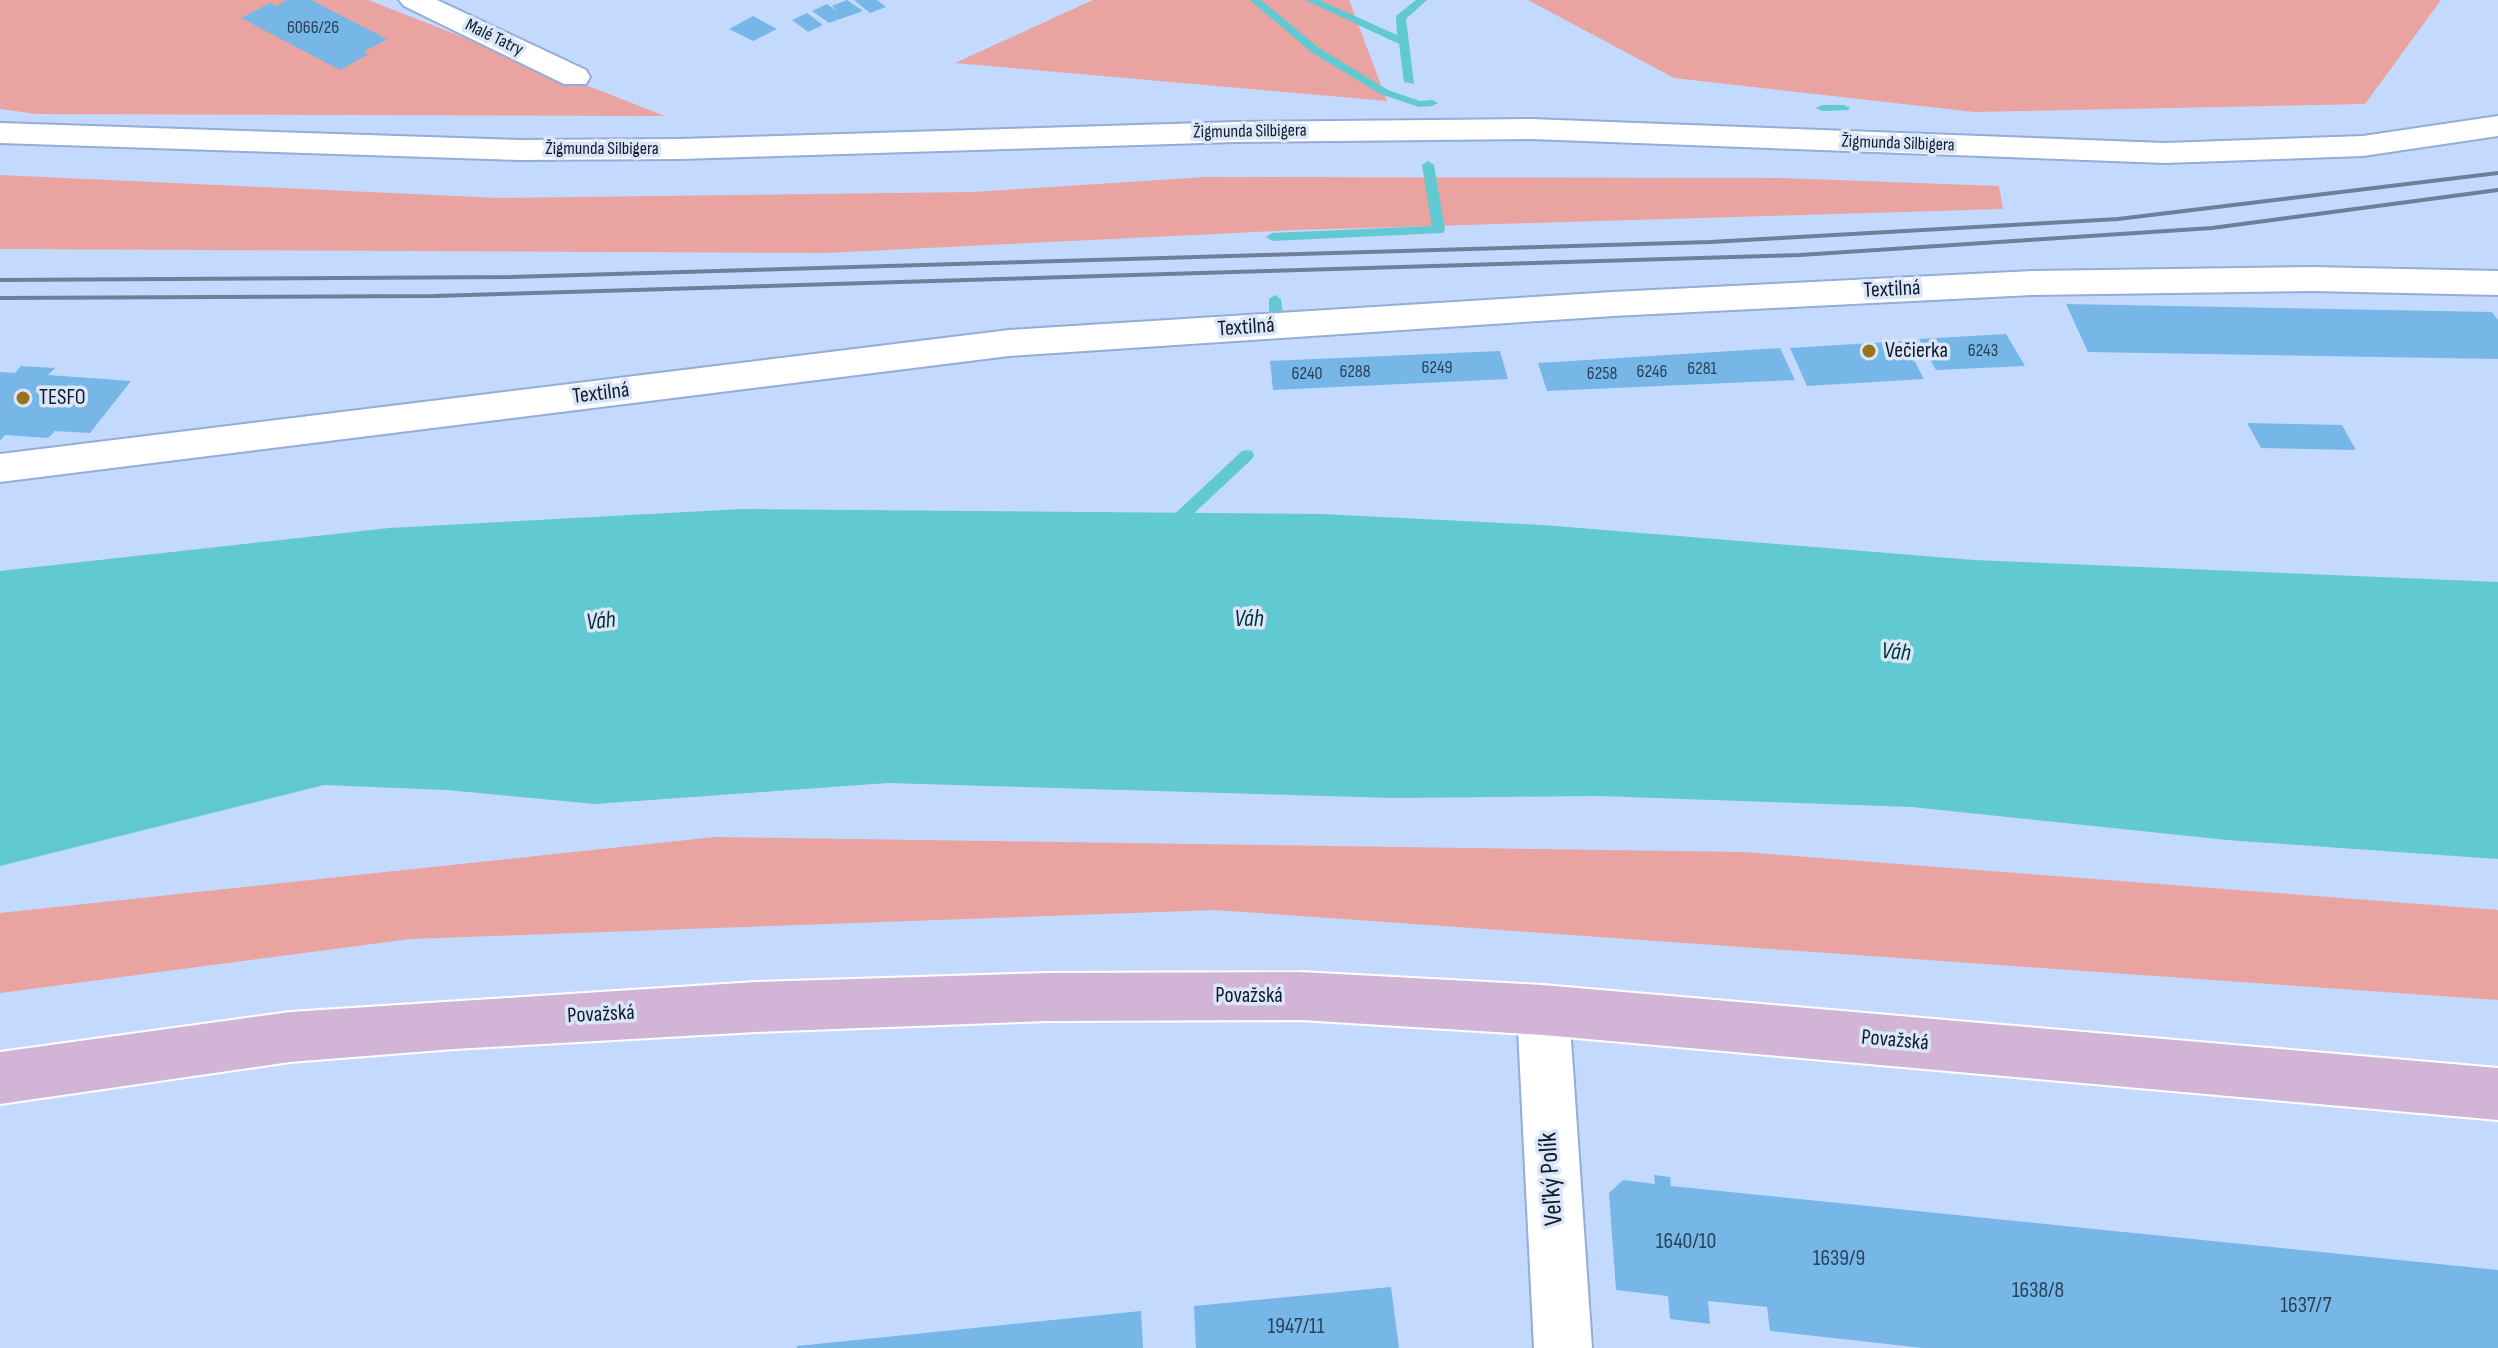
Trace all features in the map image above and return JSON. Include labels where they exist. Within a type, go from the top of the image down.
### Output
[{"type":"main road","name":"Považská","points":[[0,1078],[290,1037],[756,1007],[1048,997],[1301,996],[1543,1010],[2498,1094]]},
{"type":"street","name":"Malé Tatry","points":[[414,0],[575,77]]},
{"type":"street","name":"Žigmunda Silbigera","points":[[0,133],[548,150],[1236,132],[1531,129],[2165,153],[2363,146],[2498,126]]},
{"type":"street","name":"Textilná","points":[[0,468],[1009,343],[1613,304],[2032,283],[2312,279],[2498,283]]},
{"type":"street","name":"Veľký Polík","points":[[1543,1010],[1563,1348]]},
{"type":"shaded area","points":[[0,0],[368,0],[665,116],[36,114],[0,109]]},
{"type":"shaded area","points":[[1093,0],[1349,0],[1387,101],[955,63]]},
{"type":"shaded area","points":[[1528,0],[2441,0],[2365,104],[1974,112],[1674,78]]},
{"type":"shaded area","points":[[0,175],[499,198],[974,192],[1206,177],[1782,178],[1999,186],[2003,209],[1296,230],[824,253],[0,249]]},
{"type":"shaded area","points":[[715,837],[1743,852],[2498,910],[2498,1000],[1215,910],[410,939],[0,993],[0,913]]},
{"type":"water","name":"Váh","points":[[742,509],[1322,514],[1543,525],[1974,560],[2498,582],[2498,859],[2227,840],[1912,807],[1599,796],[1392,798],[888,783],[595,804],[447,790],[324,785],[0,866],[0,571],[389,528]]},
{"type":"building","points":[[287,0],[311,0],[387,39],[363,52],[369,54],[340,70],[241,18],[270,3],[276,6]]},
{"type":"building","points":[[847,0],[863,11],[829,23],[812,11],[827,4],[838,12],[832,6]]},
{"type":"building","points":[[854,0],[877,0],[886,7],[870,13]]},
{"type":"building","points":[[807,13],[823,25],[808,32],[792,20]]},
{"type":"building","points":[[753,16],[777,29],[753,41],[729,29]]},
{"type":"building","points":[[2066,304],[2492,312],[2498,320],[2498,359],[2088,352]]},
{"type":"building","points":[[2006,334],[2025,366],[1936,370],[1919,339]]},
{"type":"building","points":[[1904,341],[1924,379],[1807,386],[1790,348]]},
{"type":"building","points":[[1780,348],[1795,380],[1547,391],[1538,363]]},
{"type":"building","points":[[1500,351],[1508,379],[1273,390],[1270,361]]},
{"type":"building","points":[[21,366],[55,368],[48,375],[131,381],[90,433],[55,431],[48,438],[5,435],[0,441],[0,372],[15,373]]},
{"type":"building","points":[[2247,423],[2342,425],[2356,450],[2261,448]]},
{"type":"building","points":[[1654,1175],[1670,1177],[1671,1186],[2498,1270],[2498,1348],[1923,1348],[1770,1331],[1767,1307],[1708,1301],[1710,1324],[1670,1319],[1668,1296],[1616,1290],[1609,1193],[1623,1180],[1655,1184]]},
{"type":"building","points":[[1391,1287],[1399,1348],[1196,1348],[1194,1306]]},
{"type":"building","points":[[1141,1311],[1143,1348],[797,1348],[797,1346]]},
{"type":"waterway","points":[[1255,0],[1315,50],[1358,77],[1384,92],[1419,104],[1432,103]]},
{"type":"waterway","points":[[1310,0],[1404,42]]},
{"type":"waterway","points":[[1404,42],[1400,18],[1422,0]]},
{"type":"waterway","points":[[1404,42],[1410,82]]},
{"type":"waterway","points":[[1822,108],[1844,108]]},
{"type":"waterway","points":[[1272,237],[1439,230],[1428,165]]},
{"type":"waterway","points":[[1275,299],[1276,315]]},
{"type":"waterway","points":[[1170,527],[1247,455]]},
{"type":"railway","points":[[0,280],[511,277],[1710,242],[2118,219],[2498,173]]},
{"type":"railway","points":[[0,298],[434,296],[1800,255],[2212,228],[2498,190]]},
{"type":"place","name":"Večierka","points":[[1869,351]]},
{"type":"place","name":"TESFO","points":[[23,398]]}]
